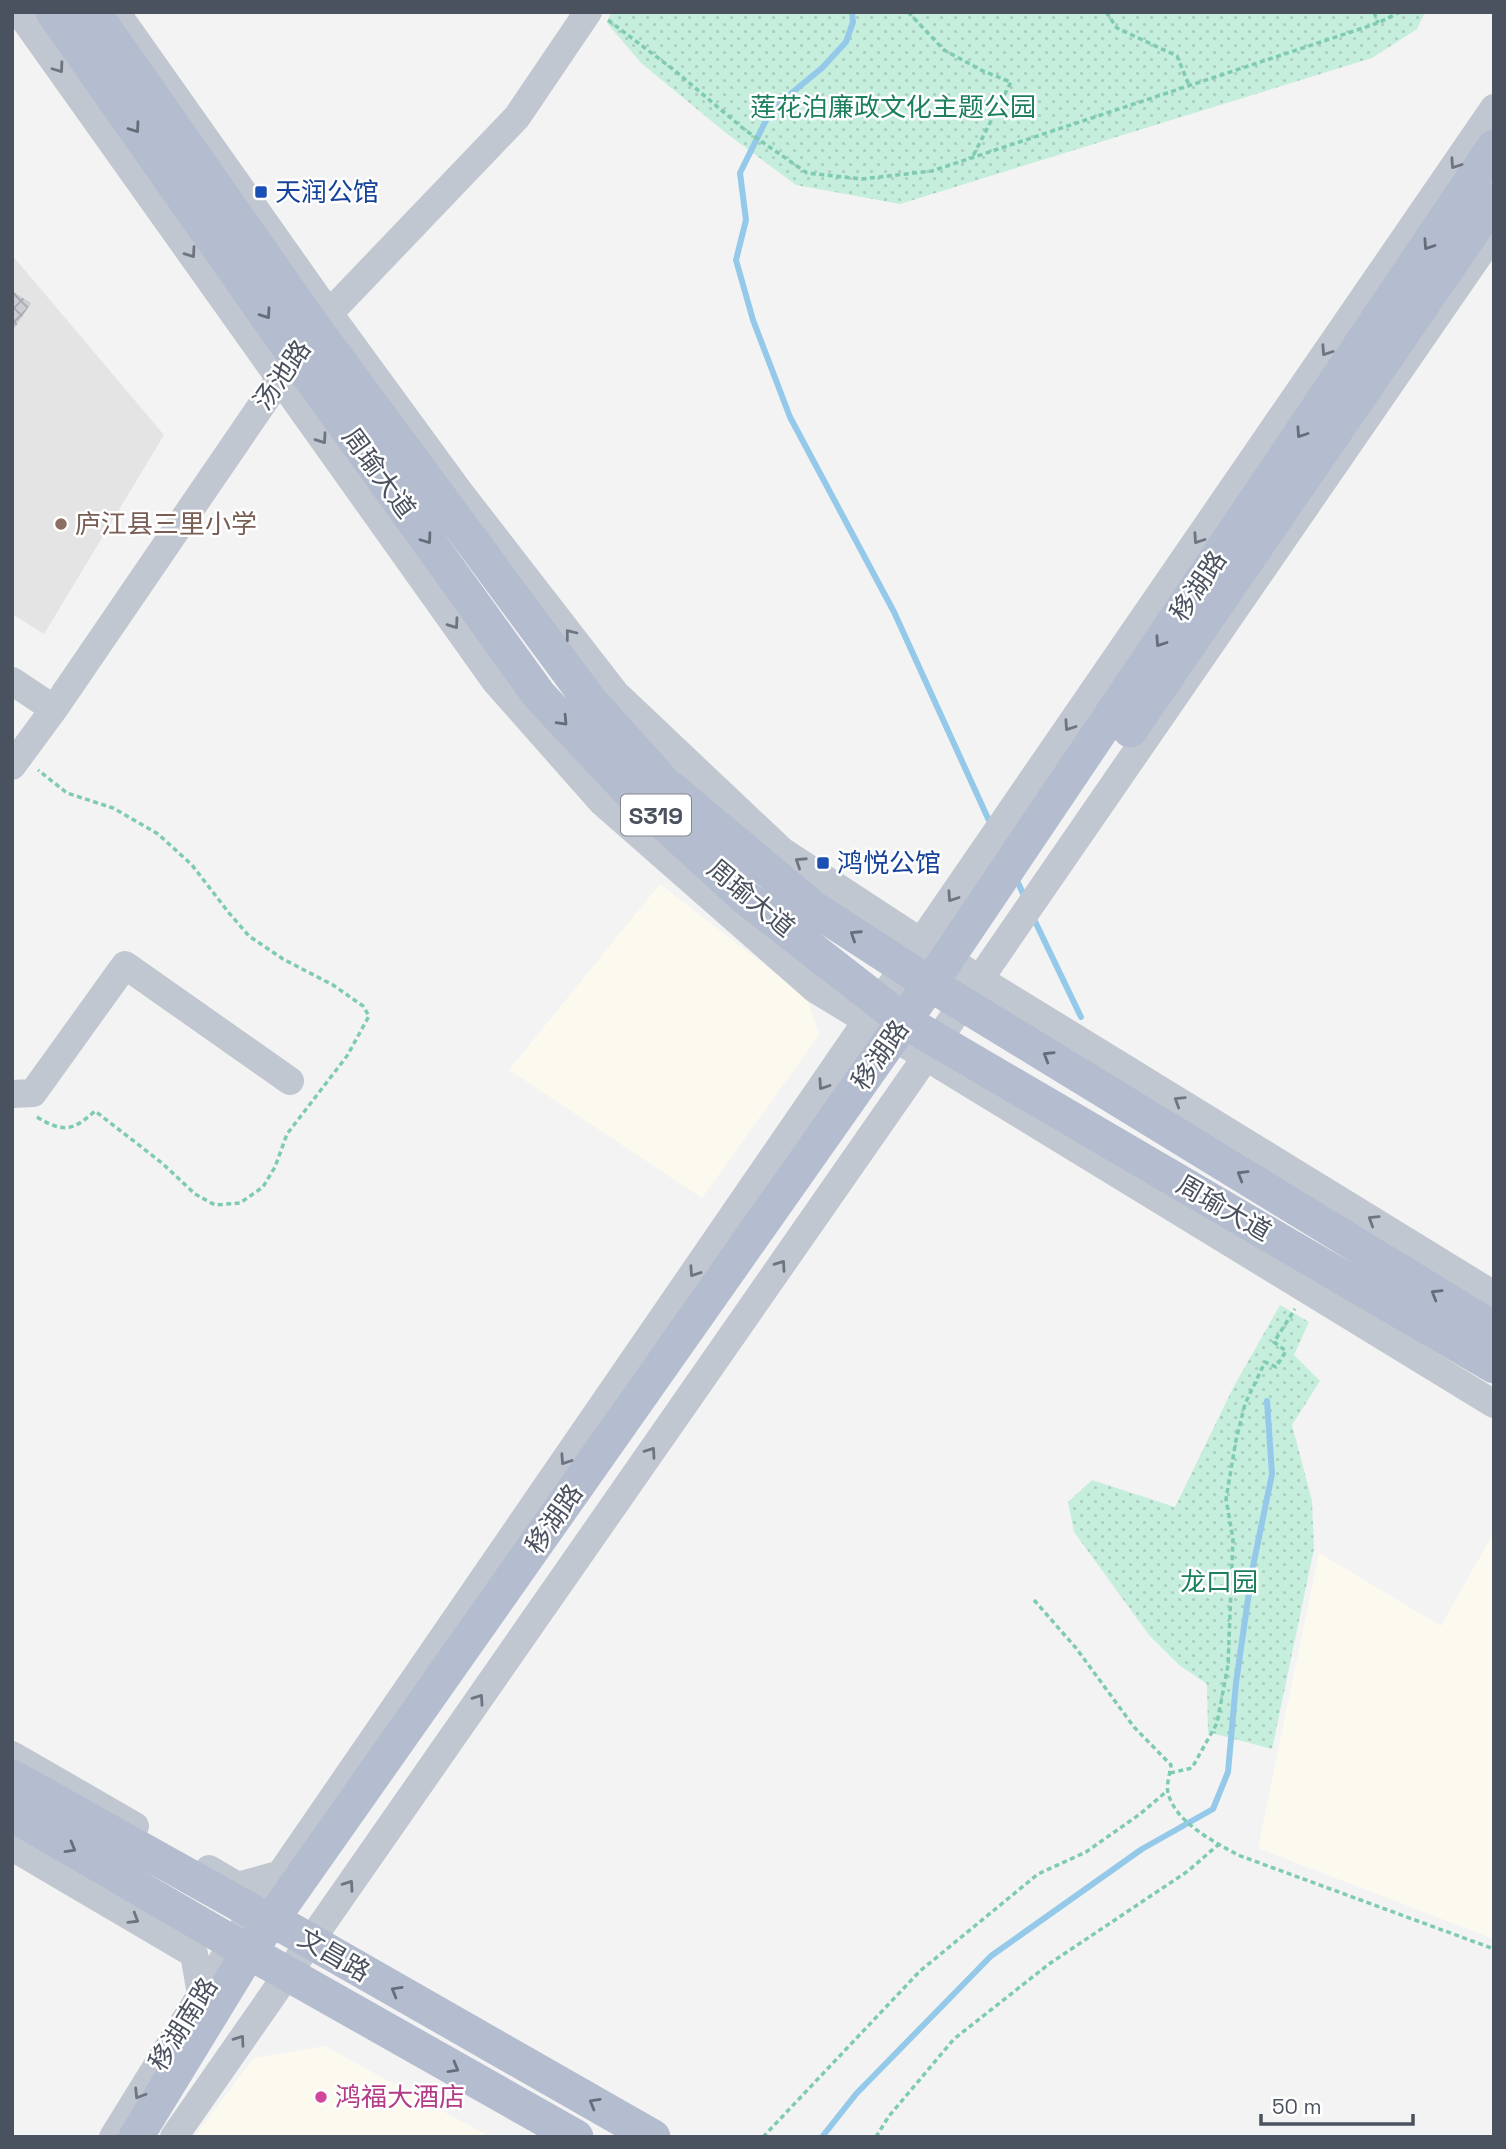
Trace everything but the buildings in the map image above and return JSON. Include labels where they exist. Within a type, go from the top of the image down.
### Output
[{"type":"main road","name":"周瑜大道","points":[[53,12],[300,338],[590,701],[664,783],[813,908],[945,975],[1494,1329]]},
{"type":"main road","name":"周瑜大道","points":[[93,12],[300,338],[539,695],[631,793],[746,898],[905,1032],[1494,1366]]},
{"type":"main road","name":"移湖路","points":[[259,1957],[1014,874],[1494,147]]},
{"type":"main road","name":"移湖路","points":[[1014,874],[1494,200]]},
{"type":"main road","name":"文昌路","points":[[12,1777],[653,2137]]},
{"type":"main road","name":"文昌路","points":[[12,1814],[576,2137]]},
{"type":"main road","name":"移湖南路","points":[[136,2137],[259,1957]]},
{"type":"main road","name":"移湖南路","points":[[156,2137],[259,1957]]},
{"type":"street","points":[[19,12],[300,338]]},
{"type":"street","points":[[116,12],[300,338]]},
{"type":"street","name":"汤池路","points":[[12,766],[46,704],[300,338],[504,110],[570,12]]},
{"type":"street","name":"汤池路","points":[[300,338],[517,117],[597,15]]},
{"type":"street","name":"移湖路","points":[[945,975],[1014,874],[1494,108]]},
{"type":"street","name":"移湖路","points":[[1014,874],[1494,233]]},
{"type":"street","points":[[12,681],[46,704]]},
{"type":"street","name":"汤池路","points":[[12,733],[46,704]]},
{"type":"street","points":[[12,1094],[33,1093],[125,965],[289,1081]]},
{"type":"street","points":[[945,975],[1494,1295]]},
{"type":"street","points":[[905,1032],[1307,1289],[1494,1404]]},
{"type":"street","name":"移湖路","points":[[281,1926],[281,1874],[905,1032]]},
{"type":"street","points":[[12,1755],[238,1886],[281,1874]]},
{"type":"street","points":[[12,1847],[194,1955],[201,1994]]},
{"type":"street","name":"移湖南路","points":[[113,2137],[201,1994],[259,1957]]},
{"type":"street","name":"移湖南路","points":[[174,2137],[259,1957]]},
{"type":"path","points":[[908,12],[944,50],[983,71],[1011,82],[972,158]]},
{"type":"path","points":[[1106,12],[1117,28],[1177,56],[1189,86]]},
{"type":"path","points":[[1374,12],[1378,23]]},
{"type":"path","points":[[597,15],[674,70],[750,134],[807,173],[862,179],[932,171],[1378,23],[1401,12]]},
{"type":"path","points":[[1170,1773],[1192,1768],[1217,1723],[1228,1665],[1233,1539],[1226,1500],[1236,1440],[1245,1404],[1265,1362],[1276,1367],[1286,1350],[1274,1342],[1307,1289]]},
{"type":"path","points":[[1034,1601],[1076,1648],[1134,1727],[1171,1765],[1167,1791],[1176,1810],[1197,1829],[1238,1854],[1494,1949]]},
{"type":"path","points":[[763,2137],[920,1971],[1038,1874],[1086,1853],[1167,1791]]},
{"type":"path","points":[[876,2137],[889,2116],[954,2039],[1049,1964],[1188,1871],[1219,1844]]},
{"type":"shaded area","name":"庐江县三里小学","points":[[12,255],[164,435],[44,634],[12,614]]},
{"type":"shaded area","points":[[660,884],[807,998],[819,1035],[702,1198],[509,1070]]},
{"type":"shaded area","points":[[1494,1532],[1494,1939],[1258,1848],[1319,1553],[1441,1626]]},
{"type":"shaded area","name":"鸿福大酒店","points":[[325,2046],[490,2137],[194,2137],[254,2058]]},
{"type":"green space","name":"莲花泊廉政文化主题公园","points":[[611,12],[1425,12],[1417,29],[1372,58],[900,204],[796,185],[726,133],[641,63],[607,23]]},
{"type":"green space","name":"龙口园","points":[[1280,1305],[1309,1322],[1294,1355],[1320,1381],[1292,1425],[1312,1501],[1314,1549],[1272,1749],[1208,1732],[1207,1684],[1179,1665],[1149,1635],[1074,1532],[1068,1502],[1092,1480],[1175,1507],[1234,1386]]},
{"type":"waterway","points":[[852,12],[853,22],[846,42],[822,68],[771,110],[740,173],[746,220],[736,260],[753,320],[790,417],[894,612],[991,825]]},
{"type":"waterway","points":[[1015,876],[1025,898]]},
{"type":"waterway","points":[[1032,915],[1081,1017]]},
{"type":"waterway","points":[[822,2137],[856,2094],[991,1956],[1142,1849],[1213,1809],[1228,1772],[1236,1683],[1252,1571],[1272,1474],[1267,1401]]},
{"type":"place","name":"天润公馆","points":[[261,192]]},
{"type":"place","name":"庐江县三里小学","points":[[61,524]]},
{"type":"place","name":"鸿悦公馆","points":[[823,863]]},
{"type":"place","name":"鸿福大酒店","points":[[321,2097]]}]
